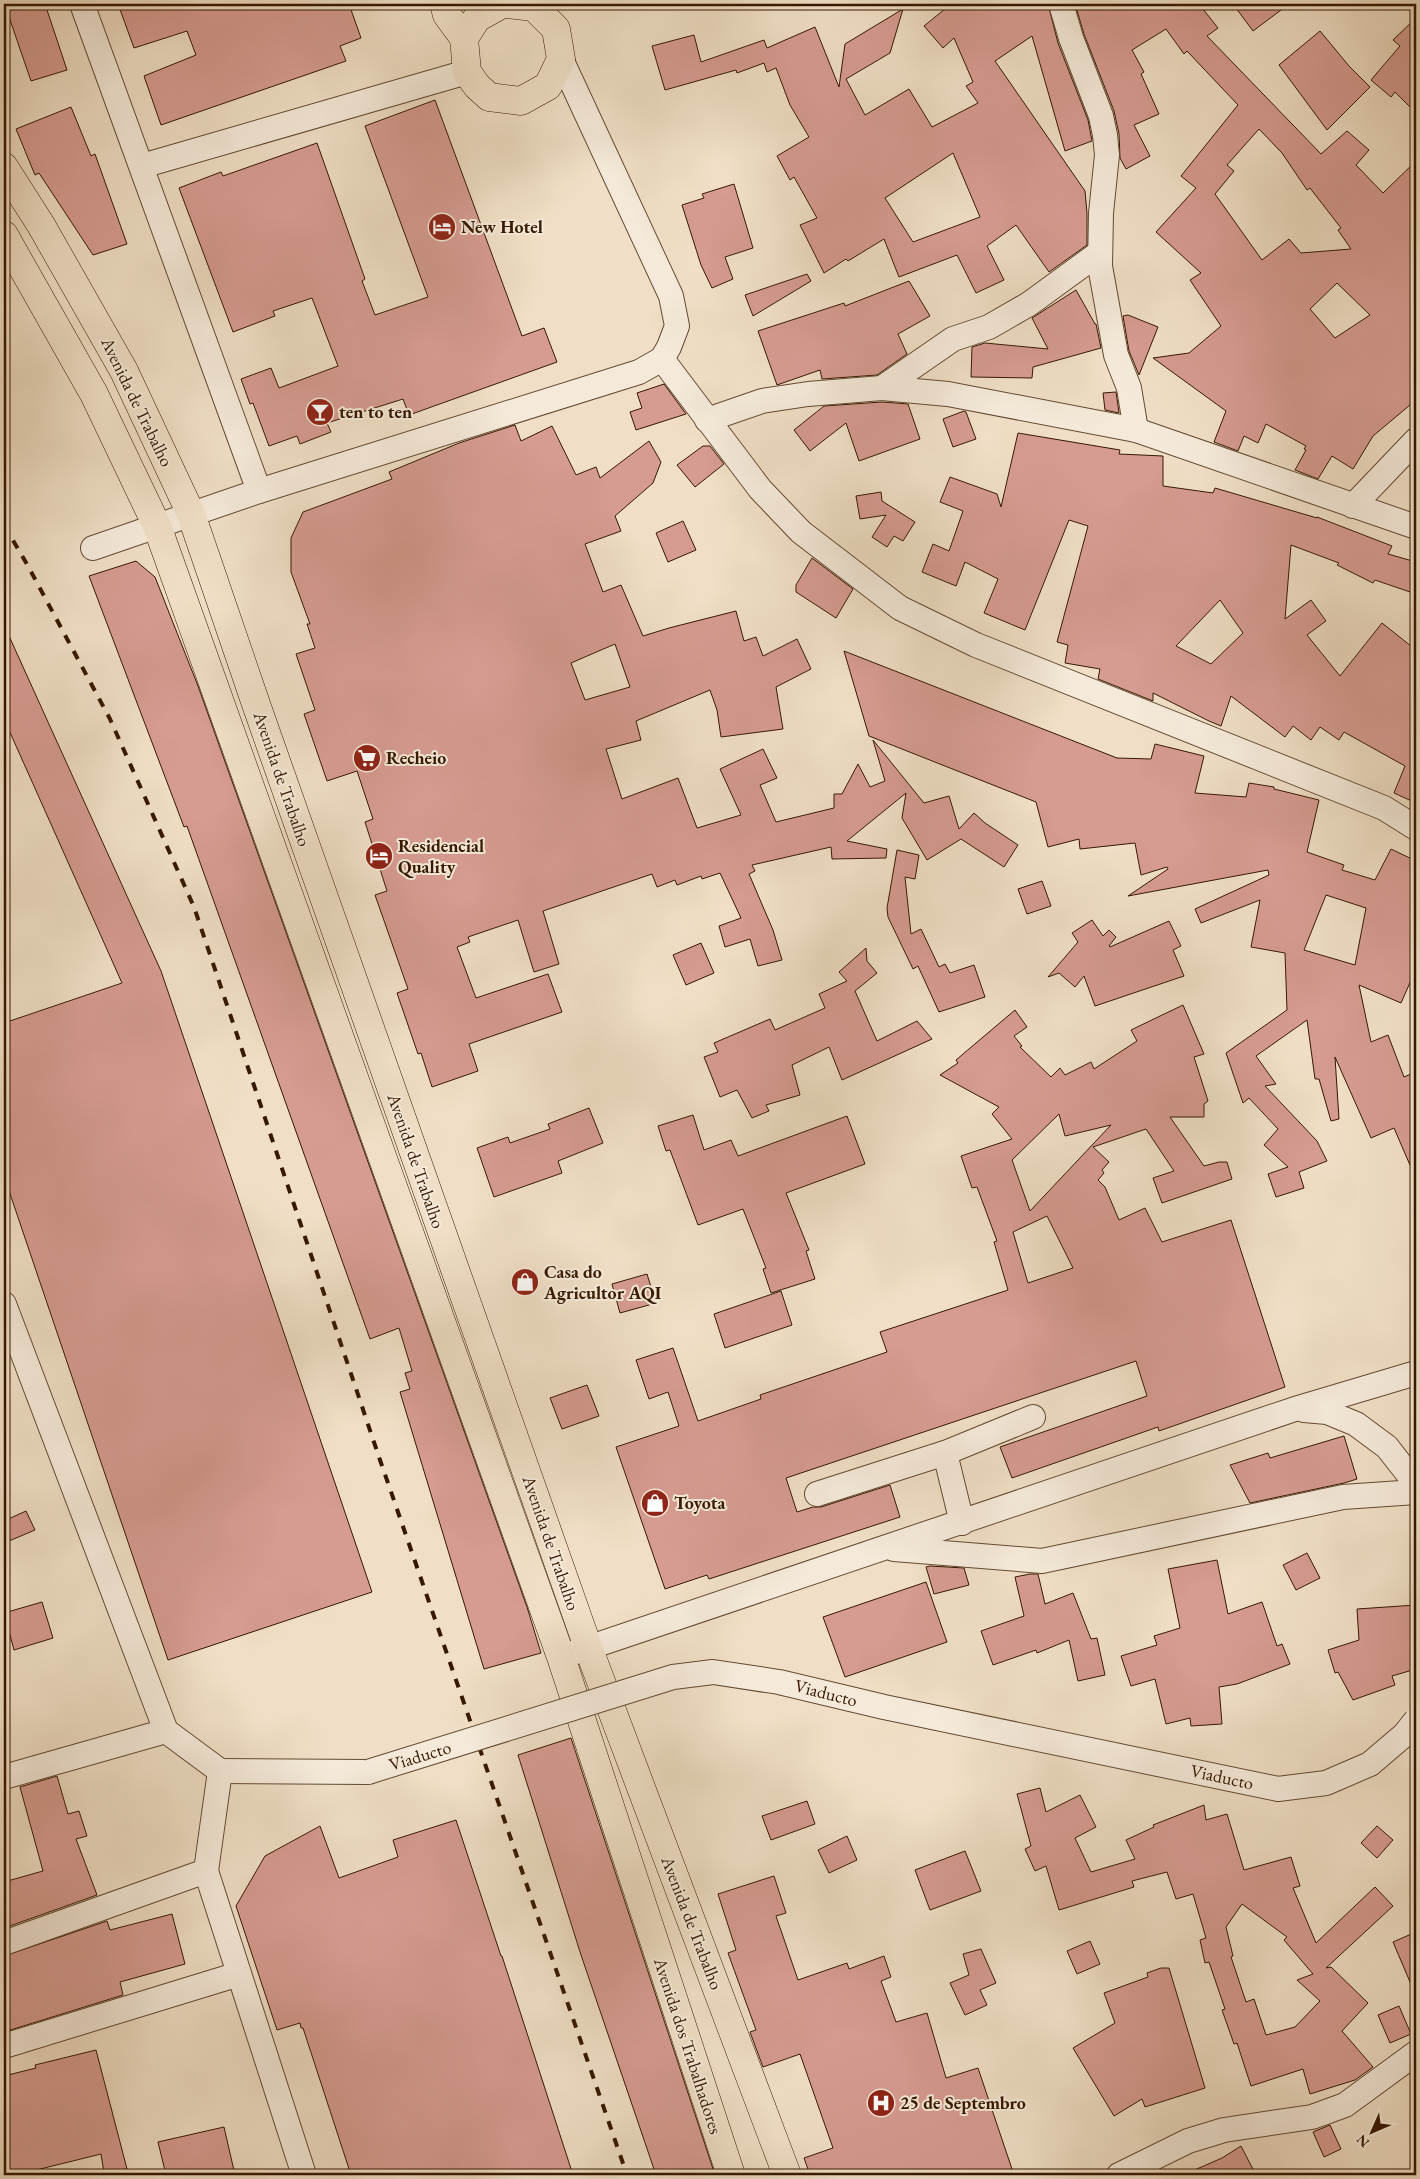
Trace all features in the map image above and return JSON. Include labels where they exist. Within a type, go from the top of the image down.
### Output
[{"type":"main road","points":[[444,4],[447,15],[464,38],[467,72],[477,86],[490,97],[521,101],[548,86],[561,59],[551,13],[534,7],[507,4]]},
{"type":"main road","points":[[464,38],[477,18],[502,4]]},
{"type":"main road","name":"Avenida de Trabalho","points":[[4,167],[41,225],[124,370],[191,514],[588,1648],[787,2175]]},
{"type":"main road","name":"Avenida de Trabalho","points":[[4,235],[94,394],[157,526],[561,1657],[646,1917]]},
{"type":"main road","name":"Avenida dos Trabalhadores","points":[[646,1917],[730,2175]]},
{"type":"street","points":[[82,4],[259,491]]},
{"type":"street","points":[[1061,4],[1071,38],[1101,116],[1105,134],[1107,155],[1099,253],[1116,355],[1129,388],[1136,430]]},
{"type":"street","points":[[93,548],[259,491],[639,372],[662,359],[677,326],[672,296],[561,59]]},
{"type":"street","points":[[142,166],[467,72]]},
{"type":"street","points":[[882,388],[953,338],[989,326],[1029,304],[1099,253]]},
{"type":"street","points":[[662,359],[760,489],[801,532],[900,608],[976,645],[1384,808],[1416,828]]},
{"type":"street","points":[[707,420],[762,401],[808,394],[882,388],[948,394],[1136,430],[1416,527]]},
{"type":"street","points":[[1353,506],[1416,440]]},
{"type":"street","points":[[4,1304],[166,1731],[220,1771],[206,1871],[304,2175]]},
{"type":"street","points":[[561,1657],[1295,1409],[1416,1373]]},
{"type":"street","points":[[1295,1409],[1328,1412],[1356,1424],[1387,1447],[1416,1484]]},
{"type":"street","points":[[817,1494],[945,1452],[1033,1417]]},
{"type":"street","points":[[945,1452],[962,1522]]},
{"type":"street","points":[[885,1548],[1042,1561],[1343,1497],[1416,1492]]},
{"type":"street","name":"Viaducto","points":[[220,1771],[368,1772],[672,1677],[713,1672],[778,1682],[884,1707],[1278,1789],[1326,1783],[1370,1764],[1404,1736],[1416,1720]]},
{"type":"street","points":[[4,1777],[166,1731]]},
{"type":"street","points":[[4,1943],[206,1871]]},
{"type":"street","points":[[4,2046],[239,1974]]},
{"type":"street","points":[[1119,2175],[1188,2141],[1224,2130],[1312,2117],[1345,2105],[1416,2054]]},
{"type":"building","points":[[29,4],[45,4],[67,70],[31,81],[7,11]]},
{"type":"building","points":[[118,4],[349,4],[361,38],[340,46],[346,61],[161,125],[144,76],[196,55],[187,31],[134,48]]},
{"type":"building","points":[[951,4],[1048,4],[1058,43],[1088,120],[1092,141],[1065,151],[1032,36],[995,61],[1085,191],[1087,245],[1049,272],[1016,225],[987,246],[1004,280],[976,293],[957,255],[899,277],[884,239],[824,273],[800,225],[817,218],[794,177],[790,180],[777,156],[809,137],[790,105],[776,68],[767,72],[764,63],[737,73],[736,70],[665,90],[652,46],[694,35],[701,62],[764,40],[767,48],[815,27],[839,87],[845,44],[903,9],[890,53],[846,79],[865,115],[909,89],[932,127],[978,103],[966,86],[973,82],[954,38],[943,48],[924,26]],"holes":[[[953,153],[980,217],[913,242],[885,198]]]},
{"type":"building","points":[[1075,4],[1199,4],[1218,28],[1207,36],[1321,154],[1347,131],[1369,150],[1356,165],[1383,193],[1416,161],[1416,400],[1373,436],[1353,469],[1332,456],[1318,479],[1295,470],[1306,450],[1304,449],[1306,446],[1266,424],[1258,443],[1244,436],[1238,451],[1214,442],[1226,411],[1153,358],[1189,353],[1221,326],[1190,280],[1201,273],[1156,232],[1196,188],[1181,176],[1238,105],[1187,51],[1184,54],[1166,29],[1132,50],[1144,72],[1141,74],[1159,114],[1134,125],[1150,156],[1126,169],[1120,158],[1119,134],[1114,111],[1084,34]],"holes":[[[1259,129],[1282,153],[1307,190],[1310,188],[1341,228],[1338,230],[1351,249],[1301,253],[1289,239],[1262,260],[1215,194],[1234,171],[1227,165]],[[1337,283],[1370,315],[1335,338],[1310,309]]]},
{"type":"building","points":[[1233,4],[1289,4],[1253,31]]},
{"type":"building","points":[[1416,18],[1416,113],[1395,92],[1391,97],[1371,80],[1400,46],[1393,40]]},
{"type":"building","points":[[1320,31],[1349,66],[1370,87],[1327,130],[1279,65]]},
{"type":"building","points":[[435,100],[522,336],[544,328],[557,362],[409,415],[403,399],[327,423],[331,432],[300,444],[297,436],[269,446],[253,403],[250,404],[241,379],[271,368],[279,388],[338,366],[312,298],[273,311],[275,316],[233,332],[179,188],[221,172],[223,176],[317,143],[365,279],[362,281],[375,315],[428,297],[365,126]]},
{"type":"building","points":[[71,107],[91,156],[95,154],[127,244],[93,255],[39,173],[35,175],[16,129]]},
{"type":"building","points":[[734,184],[753,248],[725,257],[733,279],[712,288],[701,265],[682,205],[704,198],[702,194]]},
{"type":"building","points":[[807,274],[811,281],[753,316],[745,295]]},
{"type":"building","points":[[909,281],[930,316],[898,334],[907,354],[877,375],[822,379],[820,370],[777,385],[758,331],[844,303],[845,306]]},
{"type":"building","points":[[1076,290],[1096,324],[1101,348],[1033,367],[1032,378],[971,377],[972,347],[985,343],[1048,349],[1032,318]]},
{"type":"building","points":[[1128,315],[1158,327],[1139,375],[1129,351],[1123,316]]},
{"type":"building","points":[[664,384],[686,414],[636,430],[630,412],[642,408],[637,393]]},
{"type":"building","points":[[1116,392],[1119,413],[1105,410],[1103,393]]},
{"type":"building","points":[[882,402],[908,404],[920,439],[859,461],[846,423],[810,451],[794,430],[824,406]]},
{"type":"building","points":[[964,411],[976,439],[953,447],[943,419]]},
{"type":"building","points":[[515,425],[521,441],[552,426],[576,475],[596,467],[600,478],[649,441],[661,462],[653,483],[615,516],[621,531],[585,544],[603,592],[621,585],[643,636],[736,611],[744,641],[756,637],[763,656],[797,639],[811,669],[776,687],[783,729],[721,737],[717,710],[710,690],[636,721],[641,740],[606,749],[622,799],[678,778],[697,828],[741,815],[720,769],[763,749],[777,778],[760,785],[776,822],[834,808],[834,794],[842,794],[858,764],[870,787],[885,781],[873,740],[924,803],[949,796],[959,829],[974,813],[985,823],[1018,845],[1004,867],[961,839],[927,860],[902,818],[906,793],[847,841],[887,849],[886,858],[832,859],[831,847],[752,865],[755,871],[749,874],[773,930],[782,960],[758,966],[750,939],[725,947],[719,926],[741,918],[720,873],[702,879],[701,876],[677,885],[675,880],[657,887],[652,874],[543,911],[559,964],[534,972],[518,920],[468,937],[470,942],[457,947],[476,998],[548,974],[562,1012],[469,1044],[478,1071],[432,1087],[421,1053],[418,1054],[397,993],[408,989],[375,895],[387,891],[365,822],[373,819],[357,771],[327,781],[304,714],[315,710],[296,654],[315,648],[307,624],[310,624],[291,572],[291,538],[303,512],[392,479],[389,472],[459,443]],"holes":[[[615,644],[630,687],[585,700],[571,663]]]},
{"type":"building","points":[[1018,433],[1120,450],[1119,454],[1163,456],[1163,486],[1213,493],[1215,488],[1317,517],[1392,546],[1388,554],[1416,562],[1416,594],[1375,580],[1373,583],[1337,565],[1339,563],[1291,545],[1285,619],[1311,600],[1326,621],[1307,635],[1340,676],[1382,623],[1416,650],[1416,803],[1394,793],[1405,766],[1344,732],[1339,740],[1320,727],[1311,740],[1293,726],[1285,737],[1231,696],[1221,726],[1153,693],[1153,701],[1098,679],[1100,669],[1065,663],[1068,645],[1057,642],[1088,526],[1069,520],[1025,630],[984,613],[998,579],[965,562],[956,586],[922,572],[933,544],[949,551],[963,511],[940,502],[950,477],[997,494],[1001,507]],"holes":[[[1220,600],[1243,633],[1211,664],[1176,646]]]},
{"type":"building","points":[[703,446],[710,446],[724,464],[695,487],[677,465]]},
{"type":"building","points":[[881,492],[882,501],[915,522],[903,541],[894,536],[887,547],[872,537],[886,515],[860,519],[856,496]]},
{"type":"building","points":[[683,521],[696,550],[668,562],[656,533]]},
{"type":"building","points":[[812,558],[853,589],[836,618],[796,592],[796,585]]},
{"type":"building","points":[[136,561],[155,577],[198,686],[527,1607],[541,1653],[484,1669],[400,1392],[410,1389],[405,1373],[412,1371],[399,1328],[370,1339],[187,826],[184,827],[89,576]]},
{"type":"building","points":[[4,625],[161,971],[372,1592],[168,1660],[4,1176],[4,1023],[122,983],[4,719]]},
{"type":"building","points":[[844,651],[1117,758],[1151,759],[1155,744],[1204,756],[1195,793],[1246,797],[1249,783],[1274,787],[1274,789],[1319,800],[1307,852],[1344,865],[1342,870],[1375,880],[1391,849],[1416,861],[1416,969],[1401,1003],[1359,985],[1371,1042],[1388,1035],[1404,1077],[1411,1074],[1416,1088],[1416,1179],[1394,1128],[1371,1138],[1335,1057],[1339,1119],[1331,1121],[1319,1079],[1315,1079],[1307,1020],[1256,1056],[1276,1084],[1265,1086],[1317,1141],[1327,1161],[1299,1172],[1304,1188],[1276,1197],[1268,1174],[1288,1167],[1264,1145],[1278,1129],[1249,1098],[1243,1103],[1226,1053],[1287,1010],[1285,953],[1251,947],[1260,900],[1201,923],[1195,909],[1269,875],[1268,870],[1128,896],[1168,869],[1167,867],[1141,875],[1135,843],[1080,849],[1079,839],[1048,847],[1036,802],[869,736]],"holes":[[[1326,895],[1366,908],[1355,965],[1304,950]]]},
{"type":"building","points":[[897,850],[919,855],[915,879],[905,877],[911,934],[921,929],[939,967],[945,964],[950,973],[974,965],[985,997],[939,1012],[918,966],[913,969],[888,917],[887,908]]},
{"type":"building","points":[[1042,881],[1051,906],[1027,914],[1018,889]]},
{"type":"building","points":[[1092,920],[1103,936],[1109,930],[1116,937],[1110,947],[1169,921],[1181,946],[1173,950],[1184,976],[1095,1006],[1084,976],[1075,987],[1059,973],[1048,977],[1078,942],[1072,933]]},
{"type":"building","points":[[701,943],[714,973],[686,985],[673,955]]},
{"type":"building","points":[[866,948],[867,961],[877,973],[855,991],[877,1041],[917,1021],[932,1039],[842,1080],[829,1047],[792,1065],[800,1095],[766,1105],[769,1111],[752,1118],[737,1090],[720,1097],[704,1057],[718,1052],[714,1043],[770,1019],[775,1030],[825,1008],[819,994],[847,981],[839,972]]},
{"type":"building","points":[[1183,1005],[1204,1054],[1194,1057],[1208,1101],[1204,1104],[1204,1117],[1170,1117],[1204,1166],[1227,1162],[1232,1179],[1162,1203],[1153,1178],[1174,1171],[1146,1129],[1093,1147],[1109,1162],[1102,1170],[1104,1173],[1098,1180],[1105,1187],[1119,1220],[1145,1208],[1162,1242],[1231,1220],[1285,1387],[1159,1431],[1158,1427],[1012,1478],[1000,1447],[1147,1396],[1136,1361],[786,1478],[797,1512],[813,1507],[821,1507],[890,1485],[900,1517],[709,1579],[707,1575],[665,1589],[616,1447],[679,1426],[668,1392],[649,1399],[636,1360],[673,1348],[698,1421],[761,1399],[760,1395],[887,1352],[880,1332],[1008,1290],[994,1242],[997,1241],[977,1187],[972,1188],[961,1156],[1012,1139],[992,1114],[999,1107],[940,1075],[958,1063],[956,1060],[1015,1010],[1027,1027],[1014,1036],[1022,1046],[1020,1047],[1051,1077],[1060,1068],[1065,1075],[1091,1062],[1094,1069],[1137,1041],[1131,1030]],"holes":[[[1059,1114],[1065,1136],[1111,1125],[1030,1211],[1012,1160]],[[1047,1216],[1073,1268],[1028,1283],[1013,1232]]]},
{"type":"building","points":[[589,1108],[603,1143],[558,1161],[562,1173],[494,1197],[477,1148],[508,1137],[510,1143],[550,1129],[548,1124]]},
{"type":"building","points":[[693,1115],[704,1150],[731,1140],[738,1156],[847,1116],[865,1164],[786,1193],[809,1250],[806,1251],[815,1279],[771,1293],[763,1269],[766,1268],[743,1209],[698,1225],[670,1150],[666,1151],[658,1126]]},
{"type":"building","points":[[647,1274],[656,1303],[620,1313],[612,1284]]},
{"type":"building","points":[[781,1291],[792,1325],[725,1348],[714,1314]]},
{"type":"building","points":[[587,1385],[599,1416],[562,1429],[550,1398]]},
{"type":"building","points":[[1344,1436],[1357,1479],[1344,1483],[1250,1503],[1230,1465],[1268,1453],[1270,1458]]},
{"type":"building","points":[[26,1511],[35,1530],[9,1541],[4,1528],[4,1521]]},
{"type":"building","points":[[1307,1553],[1320,1578],[1296,1590],[1283,1565]]},
{"type":"building","points":[[1217,1560],[1228,1614],[1262,1602],[1277,1646],[1282,1644],[1290,1664],[1237,1684],[1219,1687],[1222,1724],[1191,1726],[1190,1718],[1166,1724],[1155,1679],[1131,1686],[1121,1656],[1157,1645],[1154,1636],[1180,1628],[1168,1569]]},
{"type":"building","points":[[926,1567],[964,1568],[969,1585],[934,1594]]},
{"type":"building","points":[[1038,1574],[1045,1604],[1073,1593],[1091,1639],[1097,1638],[1105,1675],[1078,1681],[1069,1640],[1037,1653],[1036,1650],[993,1665],[981,1631],[1024,1616],[1015,1577]]},
{"type":"building","points":[[926,1582],[947,1642],[845,1677],[823,1617]]},
{"type":"building","points":[[42,1602],[53,1638],[14,1650],[4,1613]]},
{"type":"building","points":[[1416,1605],[1416,1669],[1392,1676],[1395,1685],[1353,1700],[1338,1672],[1335,1673],[1328,1650],[1359,1640],[1357,1609]]},
{"type":"building","points":[[571,1738],[715,2175],[656,2175],[581,1955],[518,1755]]},
{"type":"building","points":[[57,1776],[68,1814],[79,1811],[87,1836],[76,1839],[97,1895],[4,1928],[4,1882],[43,1871],[20,1787]]},
{"type":"building","points":[[1040,1788],[1046,1812],[1080,1795],[1096,1827],[1075,1838],[1091,1872],[1135,1859],[1126,1840],[1154,1827],[1153,1825],[1204,1805],[1206,1820],[1227,1814],[1244,1870],[1291,1857],[1300,1886],[1293,1888],[1316,1943],[1375,1887],[1393,1906],[1326,1968],[1331,1967],[1368,2003],[1342,2031],[1373,2067],[1355,2080],[1310,2094],[1303,2069],[1251,2086],[1237,2043],[1234,2044],[1222,2010],[1225,2009],[1209,1962],[1205,1963],[1200,1940],[1206,1938],[1193,1894],[1176,1899],[1167,1872],[1132,1881],[1134,1887],[1059,1910],[1046,1866],[1035,1871],[1025,1849],[1031,1846],[1017,1794]],"holes":[[[1242,1904],[1287,1937],[1284,1940],[1313,1974],[1297,1980],[1320,2001],[1295,2027],[1266,2035],[1254,1999],[1246,2002],[1231,1957],[1233,1956],[1226,1927]]]},
{"type":"building","points":[[807,1801],[815,1824],[771,1840],[762,1816]]},
{"type":"building","points":[[456,1820],[573,2175],[351,2175],[303,2028],[301,2028],[300,2023],[277,2030],[236,1906],[265,1856],[320,1826],[339,1878],[398,1857],[393,1840]]},
{"type":"building","points":[[1377,1826],[1393,1840],[1377,1858],[1361,1843]]},
{"type":"building","points":[[847,1836],[857,1860],[829,1873],[818,1850]]},
{"type":"building","points":[[965,1851],[981,1891],[930,1910],[915,1870]]},
{"type":"building","name":"25 de Septembro","points":[[774,1876],[786,1913],[776,1916],[798,1980],[847,1963],[849,1969],[884,1956],[891,1977],[881,1981],[896,2022],[927,2013],[946,2078],[978,2068],[1014,2175],[810,2175],[804,2158],[833,2148],[800,2054],[763,2067],[750,2032],[756,2030],[728,1953],[736,1950],[718,1894]]},
{"type":"building","points":[[172,1914],[185,1964],[120,1982],[123,1995],[4,2032],[4,1956],[107,1921],[110,1930]]},
{"type":"building","points":[[1416,1932],[1416,1996],[1393,1942]]},
{"type":"building","points":[[1090,1941],[1100,1964],[1077,1974],[1067,1951]]},
{"type":"building","points":[[981,1949],[996,1983],[980,1990],[987,2005],[965,2015],[950,1983],[969,1975],[963,1954]]},
{"type":"building","points":[[1161,1968],[1169,1968],[1205,2088],[1145,2107],[1142,2099],[1114,2116],[1073,2048],[1115,2023],[1104,1993],[1148,1977],[1147,1973]]},
{"type":"building","points":[[1399,2006],[1411,2034],[1390,2043],[1378,2015]]},
{"type":"building","points":[[96,2050],[127,2169],[104,2173],[101,2154],[16,2175],[4,2175],[4,2076],[36,2068],[35,2065]]},
{"type":"building","points":[[1330,2125],[1341,2149],[1324,2157],[1313,2132]]},
{"type":"building","points":[[224,2127],[235,2175],[166,2175],[158,2142]]},
{"type":"building","points":[[1241,2146],[1256,2175],[1183,2175],[1222,2158]]},
{"type":"railway","points":[[4,525],[110,719],[194,907],[380,1460],[627,2175]]},
{"type":"place","name":"New Hotel","points":[[442,227]]},
{"type":"place","name":"ten to ten","points":[[320,412]]},
{"type":"place","name":"Recheio","points":[[367,758]]},
{"type":"place","name":"Residencial Quality","points":[[379,856]]},
{"type":"place","name":"Casa do Agricultor AQI","points":[[525,1282]]},
{"type":"place","name":"Toyota","points":[[655,1503]]},
{"type":"place","name":"25 de Septembro","points":[[881,2103]]}]
